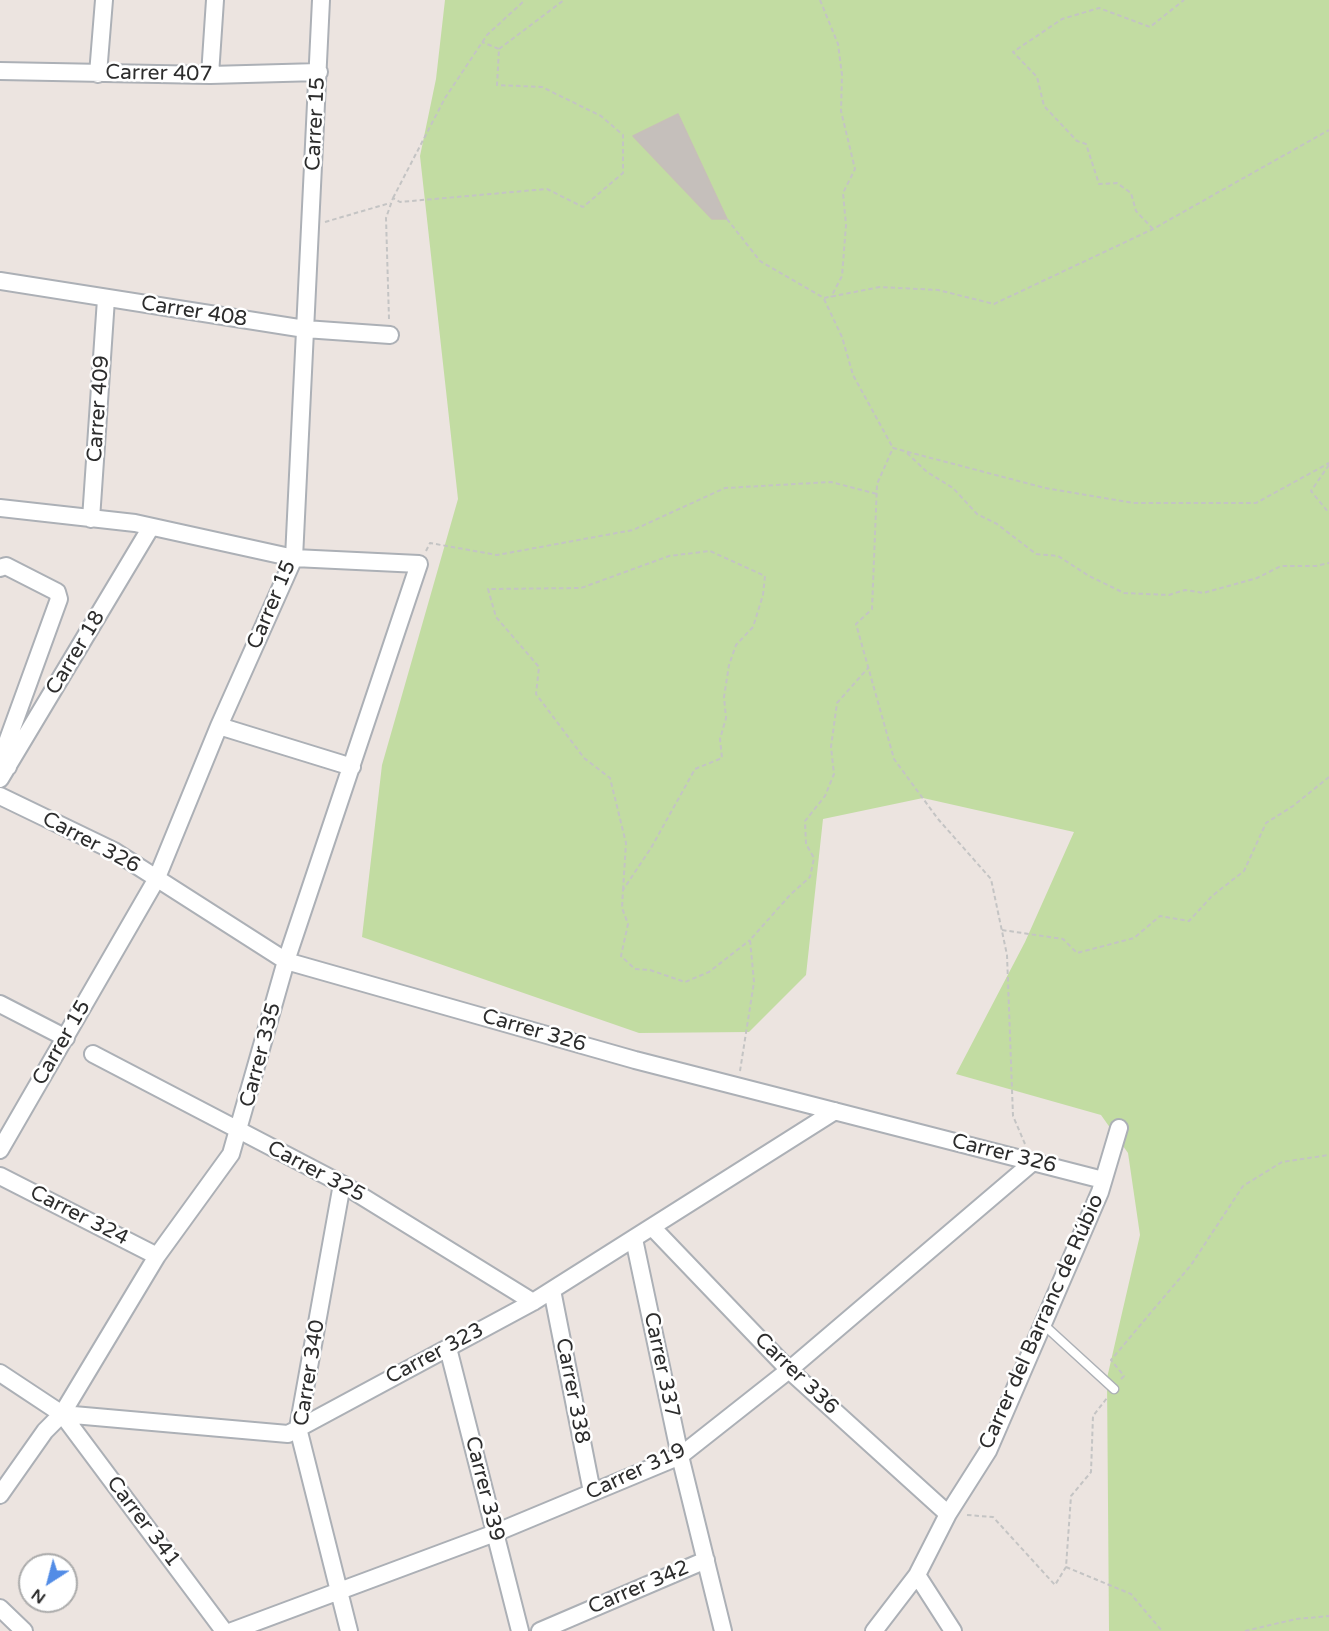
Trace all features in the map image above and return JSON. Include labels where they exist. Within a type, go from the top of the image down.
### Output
[{"type":"street","points":[[98,74],[104,0]]},
{"type":"street","points":[[210,75],[215,0]]},
{"type":"street","name":"Carrer 15","points":[[0,1150],[156,880],[219,726],[294,558],[321,0]]},
{"type":"street","name":"Carrer 407","points":[[0,70],[210,75],[319,72]]},
{"type":"street","name":"Carrer 408","points":[[0,281],[304,329],[390,335]]},
{"type":"street","name":"Carrer 409","points":[[91,519],[106,299]]},
{"type":"street","points":[[0,508],[151,527],[294,558],[419,564]]},
{"type":"street","name":"Carrer 18","points":[[4,773],[151,527]]},
{"type":"street","name":"Carrer 335","points":[[0,1495],[45,1431],[62,1414],[157,1256],[231,1154],[240,1131],[286,961],[419,564]]},
{"type":"street","points":[[0,567],[6,566],[57,592],[59,598],[2,756],[4,773]]},
{"type":"street","points":[[219,726],[352,767]]},
{"type":"street","name":"Carrer 326","points":[[0,796],[114,852],[286,961],[635,1060],[1104,1180]]},
{"type":"street","points":[[0,1004],[66,1038]]},
{"type":"street","name":"Carrer 325","points":[[93,1054],[342,1184],[533,1302]]},
{"type":"street","name":"Carrer 323","points":[[0,1373],[62,1414],[288,1434],[533,1302],[835,1111]]},
{"type":"street","name":"Carrer del Barranc de Rúbio","points":[[874,1631],[917,1575],[948,1514],[988,1451],[1044,1325],[1104,1180],[1119,1128]]},
{"type":"street","name":"Carrer 319","points":[[232,1631],[495,1533],[680,1456],[789,1370],[1033,1162]]},
{"type":"street","name":"Carrer 324","points":[[0,1176],[157,1256]]},
{"type":"street","name":"Carrer 340","points":[[342,1184],[298,1428],[349,1631]]},
{"type":"street","name":"Carrer 336","points":[[652,1227],[789,1370],[948,1514]]},
{"type":"street","name":"Carrer 337","points":[[634,1239],[680,1456],[723,1631]]},
{"type":"street","name":"Carrer 338","points":[[552,1290],[592,1492]]},
{"type":"street","name":"Carrer 339","points":[[448,1348],[520,1631]]},
{"type":"street","name":"Carrer 341","points":[[62,1414],[224,1631]]},
{"type":"street","name":"Carrer 342","points":[[540,1631],[706,1560]]},
{"type":"street","points":[[917,1575],[953,1631]]},
{"type":"street","points":[[0,1608],[24,1631]]},
{"type":"lane","points":[[1044,1325],[1114,1389]]},
{"type":"path","points":[[310,226],[389,205],[445,98],[482,42],[525,0]]},
{"type":"path","points":[[393,198],[400,202],[547,189],[583,207],[623,173],[623,135],[601,116],[542,87],[497,85],[499,49],[564,0]]},
{"type":"path","points":[[820,0],[838,44],[842,75],[841,111],[855,169],[843,193],[846,225],[842,276],[831,297]]},
{"type":"path","points":[[1153,229],[1136,211],[1131,193],[1117,183],[1099,184],[1086,144],[1077,141],[1044,106],[1037,77],[1013,52],[1062,20],[1099,8],[1150,27],[1184,0]]},
{"type":"path","points":[[482,42],[499,49]]},
{"type":"path","points":[[824,298],[880,286],[938,290],[994,304],[1153,229],[1329,130]]},
{"type":"path","points":[[390,335],[386,218],[393,198]]},
{"type":"path","points":[[727,219],[760,261],[824,298],[842,337],[854,375],[893,448],[1045,488],[1134,503],[1256,503],[1329,464]]},
{"type":"path","points":[[893,448],[877,483],[872,609],[856,624],[894,759],[938,819],[991,879],[1007,956],[1014,1116],[1033,1162]]},
{"type":"path","points":[[905,451],[927,472],[953,488],[977,514],[997,524],[1036,554],[1058,556],[1089,576],[1124,593],[1169,595],[1185,590],[1203,593],[1247,581],[1281,566],[1316,566],[1329,563]]},
{"type":"path","points":[[1329,464],[1311,491],[1329,513]]},
{"type":"path","points":[[419,564],[430,543],[497,555],[633,530],[725,488],[831,482],[877,494]]},
{"type":"path","points":[[623,890],[651,848],[695,769],[722,758],[720,739],[726,718],[724,697],[729,665],[736,645],[753,627],[763,595],[765,576],[710,552],[669,556],[581,588],[488,589],[496,617],[539,667],[536,694],[584,758],[610,778],[626,843],[623,890],[622,908],[628,924],[621,956],[635,969],[650,970],[685,982],[709,972],[750,940],[790,895],[810,877],[814,858],[806,844],[805,821],[825,796],[834,774],[831,747],[837,703],[868,668]]},
{"type":"path","points":[[1002,930],[1063,939],[1077,953],[1134,938],[1160,916],[1189,921],[1212,896],[1244,871],[1266,823],[1293,806],[1329,777]]},
{"type":"path","points":[[737,1086],[754,982],[750,940]]},
{"type":"path","points":[[948,1514],[993,1517],[1055,1585],[1066,1567],[1071,1496],[1091,1472],[1093,1416],[1124,1376],[1111,1360],[1191,1265],[1243,1186],[1282,1162],[1329,1155]]},
{"type":"path","points":[[1066,1567],[1131,1594],[1162,1631]]},
{"type":"path","points":[[1245,1631],[1296,1619],[1329,1616]]},
{"type":"green space","points":[[445,0],[1329,0],[1329,1631],[1109,1631],[1107,1378],[1140,1235],[1128,1153],[1101,1115],[956,1074],[1025,942],[1074,832],[923,798],[823,819],[806,975],[749,1032],[639,1033],[362,937],[382,765],[458,499],[420,156],[436,79]]},
{"type":"building","points":[[678,114],[727,219],[712,219],[633,136]]}]
